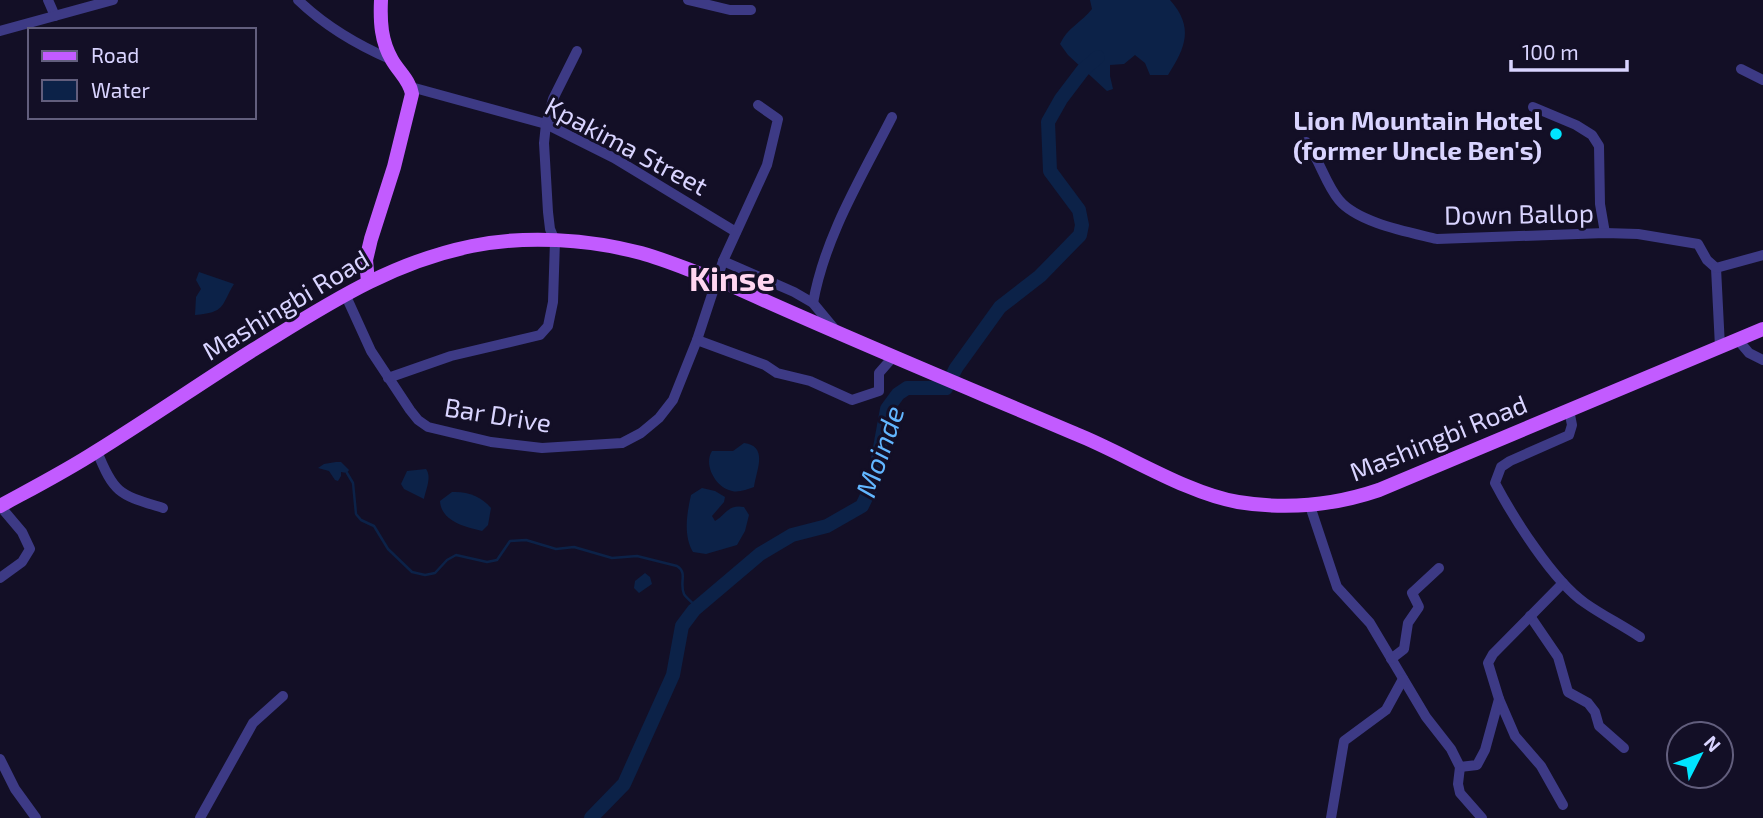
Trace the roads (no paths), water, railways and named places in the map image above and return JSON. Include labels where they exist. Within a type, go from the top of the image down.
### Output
[{"type":"main road","points":[[369,282],[366,260],[371,239],[412,104],[411,87],[392,60],[383,39],[381,0]]},
{"type":"main road","name":"Mashingbi Road","points":[[0,506],[97,451],[184,393],[345,294],[382,274],[424,258],[474,246],[517,241],[555,241],[638,252],[730,285],[837,332]]},
{"type":"main road","name":"Mashingbi Road","points":[[893,357],[1086,438],[1209,494],[1237,502],[1294,507],[1351,499],[1378,490],[1763,329]]},
{"type":"main road","points":[[837,332],[893,357]]},
{"type":"street","points":[[48,0],[55,16]]},
{"type":"street","points":[[0,31],[113,0]]},
{"type":"street","points":[[298,0],[335,31],[365,49],[392,60]]},
{"type":"street","points":[[688,0],[730,10],[751,10]]},
{"type":"street","points":[[388,377],[451,356],[540,334],[545,330],[551,317],[553,302],[555,241],[548,212],[544,143],[546,124],[553,99],[577,51]]},
{"type":"street","points":[[1741,69],[1763,80]]},
{"type":"street","name":"Kpakima Street","points":[[411,87],[546,124],[614,158],[736,232]]},
{"type":"street","name":"Bar Drive","points":[[345,294],[371,351],[418,420],[428,427],[491,442],[542,448],[622,443],[641,433],[659,418],[673,400],[697,340],[723,261],[767,165],[778,119],[758,105]]},
{"type":"street","points":[[1533,107],[1576,125],[1592,135],[1600,146],[1600,204],[1605,233]]},
{"type":"street","points":[[813,303],[827,248],[850,196],[891,117]]},
{"type":"street","name":"Down Ballop","points":[[1306,142],[1338,199],[1347,208],[1389,226],[1437,239],[1638,234],[1698,244],[1707,260],[1716,268]]},
{"type":"street","points":[[1720,347],[1716,268],[1763,255]]},
{"type":"street","points":[[723,261],[813,303],[837,332]]},
{"type":"street","points":[[697,340],[765,365],[777,373],[810,381],[852,400],[879,391],[879,373],[893,357]]},
{"type":"street","points":[[1738,340],[1749,353],[1763,360]]},
{"type":"street","points":[[1569,410],[1572,425],[1569,435],[1510,461],[1502,467],[1495,483],[1509,509],[1563,583],[1584,602],[1640,637]]},
{"type":"street","points":[[97,451],[107,476],[118,492],[163,508]]},
{"type":"street","points":[[0,506],[22,532],[30,549],[22,562],[0,578]]},
{"type":"street","points":[[1310,506],[1336,587],[1370,623],[1426,717],[1451,749],[1460,766],[1460,793],[1482,818]]},
{"type":"street","points":[[1391,659],[1404,649],[1408,623],[1419,607],[1412,593],[1439,568]]},
{"type":"street","points":[[1563,583],[1493,654],[1488,663],[1499,699],[1516,736],[1541,766],[1563,805]]},
{"type":"street","points":[[1530,616],[1558,657],[1568,692],[1588,703],[1595,712],[1599,726],[1624,748]]},
{"type":"street","points":[[1331,818],[1344,741],[1386,710],[1403,679]]},
{"type":"street","points":[[200,818],[253,723],[283,696]]},
{"type":"street","points":[[1460,766],[1477,765],[1485,750],[1499,699]]},
{"type":"street","points":[[0,759],[15,789],[36,818]]},
{"type":"water","points":[[1090,0],[1170,0],[1182,19],[1185,37],[1168,75],[1150,75],[1145,63],[1135,55],[1124,64],[1110,65],[1113,89],[1107,91],[1068,55],[1060,44],[1092,9]]},
{"type":"water","points":[[199,272],[234,284],[221,307],[212,312],[195,315],[196,297],[201,289],[196,280]]},
{"type":"water","points":[[744,443],[752,445],[759,454],[754,487],[732,491],[716,481],[710,469],[710,457],[712,451],[733,451]]},
{"type":"water","points":[[341,462],[349,470],[347,473],[341,472],[338,481],[329,471],[318,468]]},
{"type":"water","points":[[426,469],[429,479],[424,499],[404,489],[401,484],[407,471]]},
{"type":"water","points":[[702,488],[725,497],[712,516],[715,521],[734,507],[744,507],[749,515],[745,531],[737,545],[706,554],[693,552],[687,531],[688,509],[691,495]]},
{"type":"water","points":[[452,492],[473,495],[491,508],[488,525],[482,531],[455,522],[445,514],[440,501]]},
{"type":"water","points":[[645,573],[652,584],[639,593],[634,588],[635,581]]},
{"type":"waterway","name":"Moinde","points":[[591,818],[624,784],[673,675],[682,626],[694,610],[760,554],[792,535],[827,526],[862,506],[874,481],[887,409],[898,394],[907,388],[946,388],[956,368],[1000,307],[1040,276],[1080,235],[1082,225],[1079,210],[1050,171],[1048,122],[1083,70],[1098,57]]},
{"type":"waterway","points":[[347,473],[353,483],[356,514],[361,520],[374,526],[388,549],[412,572],[425,575],[435,573],[456,555],[487,562],[497,560],[510,541],[526,540],[556,549],[574,547],[612,558],[637,556],[677,566],[683,575],[684,594],[697,607]]},
{"type":"place","name":"Lion Mountain Hotel (former Uncle Ben's)","points":[[1556,134]]},
{"type":"district","name":"Kinse","points":[[732,278]]}]
